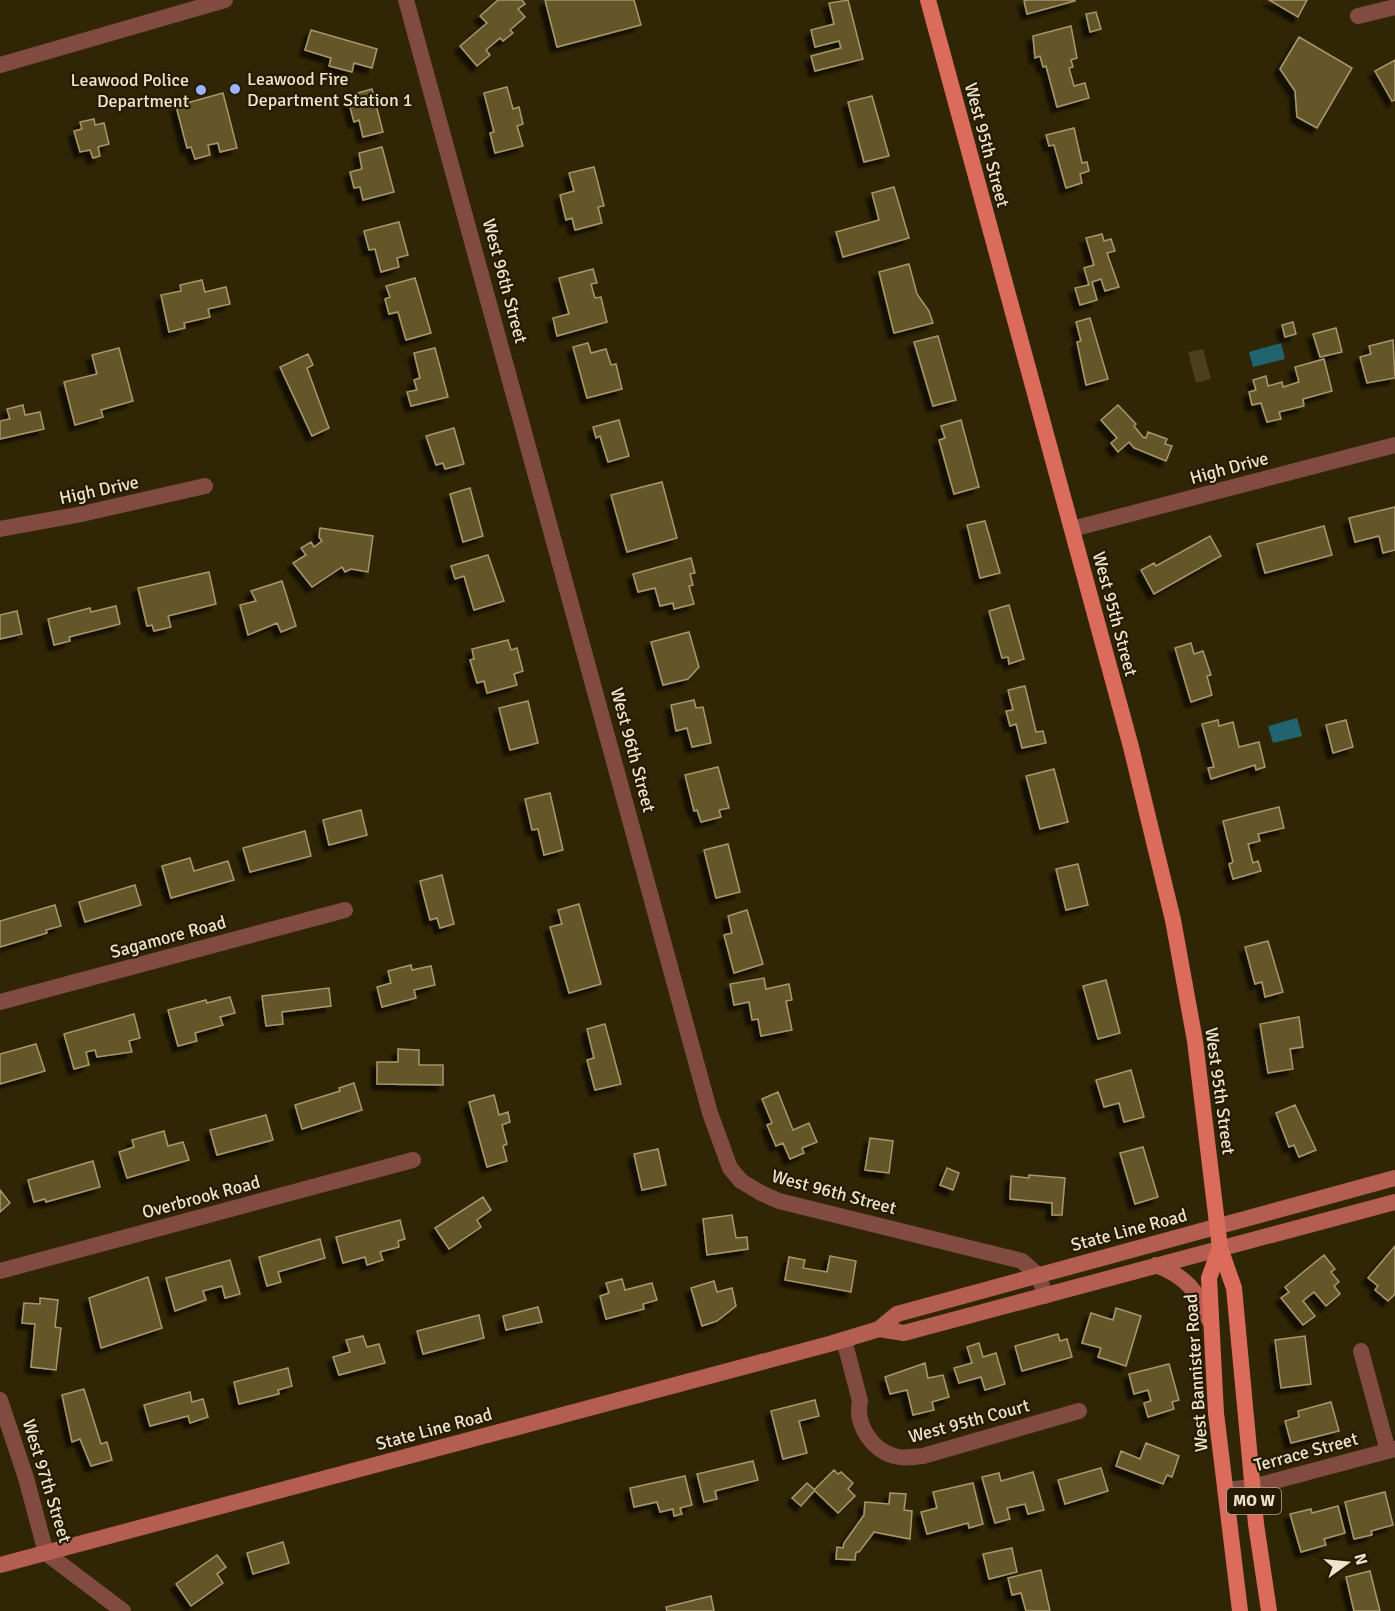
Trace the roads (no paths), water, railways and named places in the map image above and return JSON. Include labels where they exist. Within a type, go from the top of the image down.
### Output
[{"type":"main road","name":"West 95th Street","points":[[927,0],[1131,747],[1173,920],[1194,1041],[1220,1248]]},
{"type":"main road","name":"State Line Road","points":[[0,1566],[838,1341],[879,1329],[897,1314],[1395,1178]]},
{"type":"main road","name":"State Line Road","points":[[879,1329],[904,1333],[1395,1202]]},
{"type":"main road","name":"West Bannister Road","points":[[1220,1248],[1209,1278],[1216,1413],[1240,1611]]},
{"type":"main road","name":"MO W","points":[[1220,1248],[1234,1288],[1252,1487],[1269,1611]]},
{"type":"main road","points":[[1156,1265],[1184,1278],[1202,1301],[1212,1327]]},
{"type":"street","points":[[0,65],[225,0]]},
{"type":"street","name":"West 96th Street","points":[[406,0],[710,1113],[730,1168],[751,1187],[780,1201],[1022,1261],[1039,1276]]},
{"type":"street","points":[[1359,16],[1395,7]]},
{"type":"street","name":"High Drive","points":[[1072,529],[1395,445]]},
{"type":"street","name":"High Drive","points":[[0,529],[77,515],[205,486]]},
{"type":"street","name":"Sagamore Road","points":[[0,1002],[345,910]]},
{"type":"street","name":"Overbrook Road","points":[[0,1271],[413,1160]]},
{"type":"street","points":[[1039,1276],[1045,1296]]},
{"type":"street","name":"West 95th Court","points":[[838,1341],[860,1401],[858,1410],[866,1435],[875,1444],[896,1457],[909,1457],[1078,1412]]},
{"type":"street","points":[[1361,1351],[1391,1450]]},
{"type":"street","name":"West 97th Street","points":[[0,1400],[26,1478],[46,1553],[123,1611]]},
{"type":"street","name":"Terrace Street","points":[[1226,1491],[1252,1487],[1391,1450]]},
{"type":"water","points":[[1281,343],[1285,359],[1253,367],[1249,352]]},
{"type":"water","points":[[1297,718],[1302,736],[1273,743],[1268,726]]},
{"type":"place","name":"Leawood Fire Department Station 1","points":[[235,89]]},
{"type":"place","name":"Leawood Police Department","points":[[201,90]]}]
